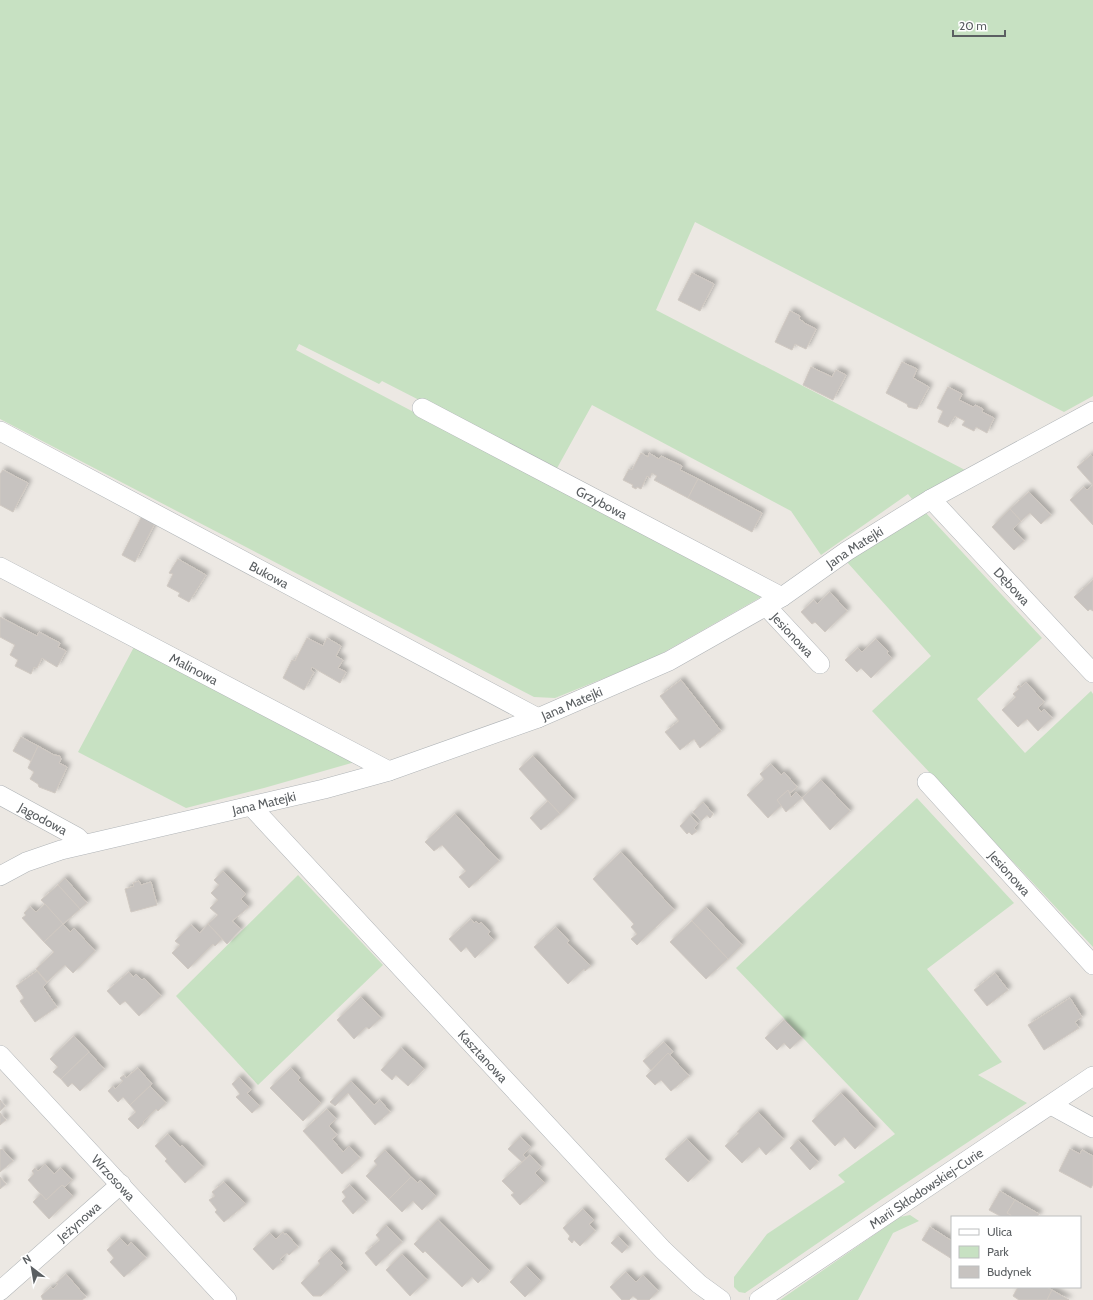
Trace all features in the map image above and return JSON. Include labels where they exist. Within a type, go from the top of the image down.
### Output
[{"type":"street","name":"Grzybowa","points":[[422,408],[774,601]]},
{"type":"street","name":"Jana Matejki","points":[[0,876],[26,862],[84,844],[324,789],[389,770],[538,718],[669,661],[774,601],[847,551],[931,498],[1093,411]]},
{"type":"street","name":"Bukowa","points":[[0,431],[538,718]]},
{"type":"street","name":"Dębowa","points":[[931,498],[1093,673]]},
{"type":"street","name":"Malinowa","points":[[0,566],[389,770]]},
{"type":"street","name":"Jesionowa","points":[[774,601],[820,664]]},
{"type":"street","name":"Jesionowa","points":[[927,782],[1093,965]]},
{"type":"street","name":"Jagodowa","points":[[0,795],[77,837],[84,844]]},
{"type":"street","name":"Kasztanowa","points":[[251,806],[663,1250],[699,1284],[720,1300]]},
{"type":"street","name":"Wrzosowa","points":[[0,1055],[227,1300]]},
{"type":"street","name":"Marii Skłodowskiej-Curie","points":[[759,1300],[1093,1076]]},
{"type":"street","points":[[1051,1105],[1093,1128]]},
{"type":"street","name":"Jeżynowa","points":[[0,1291],[121,1184]]},
{"type":"green space","points":[[0,0],[1093,0],[1093,396],[1064,412],[695,222],[656,310],[967,471],[912,499],[908,494],[821,555],[791,511],[592,405],[556,470],[382,381],[379,384],[299,344],[296,350],[763,596],[652,659],[555,698],[534,697],[0,419]]},
{"type":"green space","points":[[925,512],[1042,638],[977,699],[1025,753],[1091,691],[1093,694],[1093,947],[872,711],[931,656],[847,562]]},
{"type":"green space","points":[[134,647],[355,762],[186,808],[78,752]]},
{"type":"green space","points":[[917,798],[1014,903],[927,969],[1002,1062],[978,1075],[1027,1103],[882,1199],[745,1293],[739,1292],[734,1287],[734,1277],[767,1234],[845,1182],[838,1175],[895,1134],[736,968]]},
{"type":"green space","points":[[298,875],[383,965],[258,1085],[176,996]]},
{"type":"green space","points":[[910,1215],[919,1221],[893,1233],[858,1300],[780,1300],[900,1217]]},
{"type":"building","points":[[692,273],[714,284],[700,311],[678,300]]},
{"type":"building","points":[[790,311],[800,316],[799,319],[804,323],[816,329],[806,349],[795,344],[792,350],[775,342]]},
{"type":"building","points":[[902,362],[917,369],[913,378],[929,387],[917,409],[908,407],[907,404],[886,393]]},
{"type":"building","points":[[811,367],[832,377],[836,370],[846,375],[833,400],[803,385]]},
{"type":"building","points":[[948,387],[962,394],[959,400],[973,407],[975,405],[983,409],[982,412],[994,418],[987,433],[976,427],[974,431],[962,425],[965,421],[955,416],[948,427],[938,422],[943,411],[937,408]]},
{"type":"building","points":[[641,453],[648,457],[649,453],[659,459],[661,456],[682,466],[680,470],[698,479],[688,498],[654,480],[657,476],[652,473],[650,478],[647,476],[641,489],[632,487],[633,485],[623,480],[629,469],[632,470]]},
{"type":"building","points":[[1091,455],[1093,457],[1093,485],[1077,467]]},
{"type":"building","points":[[3,470],[28,483],[13,512],[0,505],[0,474]]},
{"type":"building","points":[[698,479],[762,513],[752,532],[688,498]]},
{"type":"building","points":[[1093,485],[1093,525],[1070,500],[1084,487],[1087,490]]},
{"type":"building","points":[[1029,492],[1051,515],[1041,524],[1030,513],[1021,521],[1010,509]]},
{"type":"building","points":[[1010,509],[1021,521],[1013,529],[1024,541],[1014,550],[992,527]]},
{"type":"building","points":[[143,514],[156,521],[135,562],[122,555]]},
{"type":"building","points":[[178,559],[206,575],[189,602],[178,596],[180,593],[167,586],[173,574],[169,573]]},
{"type":"building","points":[[1093,580],[1093,611],[1090,609],[1088,611],[1074,597]]},
{"type":"building","points":[[830,592],[847,611],[825,632],[815,622],[812,624],[801,612],[814,600],[817,604]]},
{"type":"building","points":[[0,617],[37,636],[39,632],[60,643],[58,647],[66,651],[57,667],[42,658],[37,668],[34,667],[31,674],[15,666],[18,660],[10,655],[15,645],[0,637]]},
{"type":"building","points":[[307,638],[323,646],[327,638],[341,646],[336,656],[343,660],[338,668],[346,672],[340,683],[312,667],[311,670],[314,672],[304,690],[283,678],[292,660],[295,661]]},
{"type":"building","points":[[876,639],[888,651],[887,653],[892,658],[871,678],[861,668],[857,672],[845,660],[858,648],[862,652]]},
{"type":"building","points":[[681,680],[721,731],[700,748],[694,739],[680,750],[665,732],[679,721],[660,696]]},
{"type":"building","points":[[1026,682],[1044,702],[1038,708],[1041,712],[1044,709],[1052,718],[1038,731],[1027,719],[1018,727],[1002,710],[1016,697],[1013,694],[1019,689],[1017,687],[1019,685],[1021,687]]},
{"type":"building","points":[[21,737],[38,746],[31,761],[13,751]]},
{"type":"building","points":[[38,746],[54,755],[60,756],[61,759],[59,763],[67,767],[55,793],[39,787],[38,784],[30,779],[34,772],[28,768]]},
{"type":"building","points":[[533,756],[574,800],[560,814],[519,769]]},
{"type":"building","points":[[771,764],[781,775],[784,772],[797,787],[790,793],[788,790],[777,800],[782,805],[768,818],[747,795],[764,779],[760,774]]},
{"type":"building","points":[[821,780],[850,811],[830,830],[802,798]]},
{"type":"building","points":[[788,790],[791,797],[796,792],[802,798],[786,812],[777,800]]},
{"type":"building","points":[[548,801],[560,814],[541,830],[530,818]]},
{"type":"building","points":[[703,802],[713,814],[710,818],[707,815],[701,821],[693,812]]},
{"type":"building","points":[[455,814],[499,861],[469,888],[459,877],[466,871],[442,845],[434,851],[425,842]]},
{"type":"building","points":[[690,815],[698,824],[694,828],[697,831],[692,835],[689,832],[687,834],[680,826]]},
{"type":"building","points":[[621,852],[674,910],[637,945],[631,939],[637,934],[631,927],[634,924],[593,879]]},
{"type":"building","points":[[223,871],[246,894],[241,899],[249,907],[232,921],[241,929],[227,944],[208,924],[218,915],[210,908],[218,900],[211,893],[219,885],[214,880]]},
{"type":"building","points":[[65,878],[87,903],[80,909],[58,885]]},
{"type":"building","points":[[139,881],[141,885],[151,882],[157,905],[131,912],[125,889],[134,886],[133,883]]},
{"type":"building","points":[[58,885],[80,909],[63,924],[41,900]]},
{"type":"building","points":[[45,904],[63,924],[44,942],[22,918],[26,915],[24,913],[30,907],[36,912]]},
{"type":"building","points":[[706,907],[742,945],[728,959],[692,921]]},
{"type":"building","points":[[471,919],[474,923],[476,921],[479,924],[481,922],[490,932],[488,934],[494,940],[475,958],[466,947],[461,952],[449,939]]},
{"type":"building","points":[[692,921],[728,959],[706,979],[670,942]]},
{"type":"building","points":[[63,924],[70,932],[74,928],[95,951],[73,973],[65,965],[47,982],[36,969],[54,952],[44,942]]},
{"type":"building","points":[[208,924],[222,939],[215,946],[213,944],[188,969],[172,953],[180,945],[175,941],[191,925],[200,933]]},
{"type":"building","points":[[556,927],[569,941],[567,943],[591,966],[585,971],[584,969],[568,984],[534,947]]},
{"type":"building","points":[[37,971],[47,983],[43,987],[57,1007],[35,1022],[20,1001],[24,998],[16,986]]},
{"type":"building","points":[[129,972],[133,977],[136,974],[142,980],[144,978],[161,996],[139,1016],[125,1001],[120,1005],[107,991]]},
{"type":"building","points":[[995,973],[1008,990],[987,1006],[974,990]]},
{"type":"building","points":[[361,997],[381,1018],[369,1029],[366,1027],[354,1039],[337,1020]]},
{"type":"building","points":[[1070,998],[1082,1017],[1075,1022],[1079,1028],[1044,1050],[1028,1025]]},
{"type":"building","points":[[784,1020],[802,1038],[790,1049],[784,1043],[777,1050],[765,1038]]},
{"type":"building","points":[[74,1036],[89,1052],[61,1079],[53,1072],[58,1067],[50,1059]]},
{"type":"building","points":[[664,1042],[673,1052],[669,1055],[668,1053],[651,1070],[643,1061]]},
{"type":"building","points":[[401,1048],[424,1069],[408,1086],[396,1075],[392,1080],[381,1070]]},
{"type":"building","points":[[89,1052],[104,1069],[80,1091],[72,1083],[68,1087],[61,1079]]},
{"type":"building","points":[[668,1053],[689,1076],[671,1091],[661,1080],[655,1085],[646,1076]]},
{"type":"building","points":[[138,1068],[152,1084],[130,1105],[123,1097],[118,1102],[108,1091],[113,1086],[115,1089],[123,1081],[120,1078],[124,1075],[126,1078]]},
{"type":"building","points":[[291,1068],[300,1078],[298,1080],[321,1103],[303,1121],[270,1088]]},
{"type":"building","points":[[239,1077],[251,1090],[247,1093],[260,1106],[252,1113],[236,1097],[240,1094],[232,1084]]},
{"type":"building","points":[[351,1081],[374,1105],[380,1100],[390,1112],[375,1125],[348,1093],[335,1106],[330,1102]]},
{"type":"building","points":[[150,1086],[166,1103],[158,1111],[156,1109],[138,1129],[128,1119],[136,1112],[130,1105]]},
{"type":"building","points":[[841,1093],[875,1129],[855,1149],[844,1137],[835,1146],[812,1121]]},
{"type":"building","points":[[0,1100],[5,1106],[0,1111]]},
{"type":"building","points":[[327,1109],[336,1119],[329,1126],[337,1135],[332,1139],[343,1152],[349,1146],[360,1158],[342,1174],[303,1131]]},
{"type":"building","points":[[758,1112],[783,1139],[766,1155],[759,1147],[742,1163],[725,1146]]},
{"type":"building","points":[[0,1113],[6,1120],[0,1125]]},
{"type":"building","points":[[168,1134],[180,1147],[182,1145],[203,1167],[185,1183],[165,1161],[167,1159],[155,1146]]},
{"type":"building","points":[[520,1137],[531,1147],[523,1155],[526,1158],[522,1162],[508,1149]]},
{"type":"building","points":[[687,1139],[709,1162],[688,1182],[665,1159]]},
{"type":"building","points":[[798,1140],[818,1162],[810,1170],[790,1148]]},
{"type":"building","points":[[2,1149],[13,1161],[0,1172],[0,1150]]},
{"type":"building","points":[[1070,1149],[1080,1154],[1082,1150],[1093,1156],[1093,1184],[1091,1188],[1059,1171]]},
{"type":"building","points":[[385,1150],[411,1177],[389,1199],[366,1176],[377,1165],[374,1161]]},
{"type":"building","points":[[530,1155],[541,1167],[535,1173],[545,1183],[520,1205],[511,1195],[514,1193],[502,1181]]},
{"type":"building","points":[[45,1164],[54,1174],[61,1168],[72,1180],[65,1187],[62,1185],[46,1200],[28,1180],[34,1174],[32,1171],[35,1168],[38,1171]]},
{"type":"building","points":[[0,1177],[6,1184],[0,1189]]},
{"type":"building","points":[[411,1177],[418,1183],[420,1180],[436,1196],[422,1210],[413,1201],[402,1212],[389,1199]]},
{"type":"building","points":[[224,1182],[246,1204],[224,1222],[215,1212],[217,1210],[209,1200],[215,1196],[212,1192]]},
{"type":"building","points":[[62,1185],[73,1196],[49,1219],[33,1202],[41,1194],[46,1200]]},
{"type":"building","points":[[350,1185],[366,1202],[353,1214],[342,1201],[346,1197],[342,1192]]},
{"type":"building","points":[[1000,1191],[1015,1200],[1007,1213],[1011,1216],[1000,1216],[989,1210]]},
{"type":"building","points":[[1015,1200],[1039,1214],[1038,1216],[1011,1216],[1007,1213]]},
{"type":"building","points":[[583,1209],[594,1220],[589,1224],[595,1231],[580,1246],[574,1240],[572,1243],[568,1239],[570,1236],[563,1228]]},
{"type":"building","points":[[438,1220],[490,1271],[478,1283],[472,1277],[462,1287],[425,1251],[423,1253],[414,1244]]},
{"type":"building","points":[[386,1225],[402,1242],[376,1266],[365,1253],[380,1240],[376,1235]]},
{"type":"building","points":[[930,1227],[951,1240],[951,1258],[922,1240]]},
{"type":"building","points":[[283,1232],[285,1235],[286,1233],[298,1247],[289,1255],[287,1253],[280,1259],[282,1262],[273,1270],[253,1249],[270,1233],[276,1239]]},
{"type":"building","points":[[618,1236],[628,1247],[622,1253],[611,1243]]},
{"type":"building","points":[[120,1238],[128,1246],[131,1242],[146,1258],[124,1277],[110,1262],[114,1258],[107,1250]]},
{"type":"building","points":[[330,1250],[343,1263],[340,1265],[347,1272],[321,1296],[313,1296],[301,1283],[320,1264],[318,1261]]},
{"type":"building","points":[[402,1254],[427,1280],[410,1296],[386,1270]]},
{"type":"building","points":[[526,1266],[541,1281],[525,1297],[510,1282]]},
{"type":"building","points":[[626,1272],[636,1282],[643,1275],[658,1291],[649,1300],[638,1300],[633,1296],[629,1300],[622,1300],[610,1287]]},
{"type":"building","points":[[66,1274],[86,1297],[82,1300],[43,1300],[41,1296],[51,1287],[53,1289],[58,1284],[56,1283]]},
{"type":"building","points":[[1017,1288],[1048,1288],[1052,1290],[1047,1300],[1019,1300],[1013,1296]]},
{"type":"building","points":[[1052,1290],[1069,1300],[1047,1300]]}]
